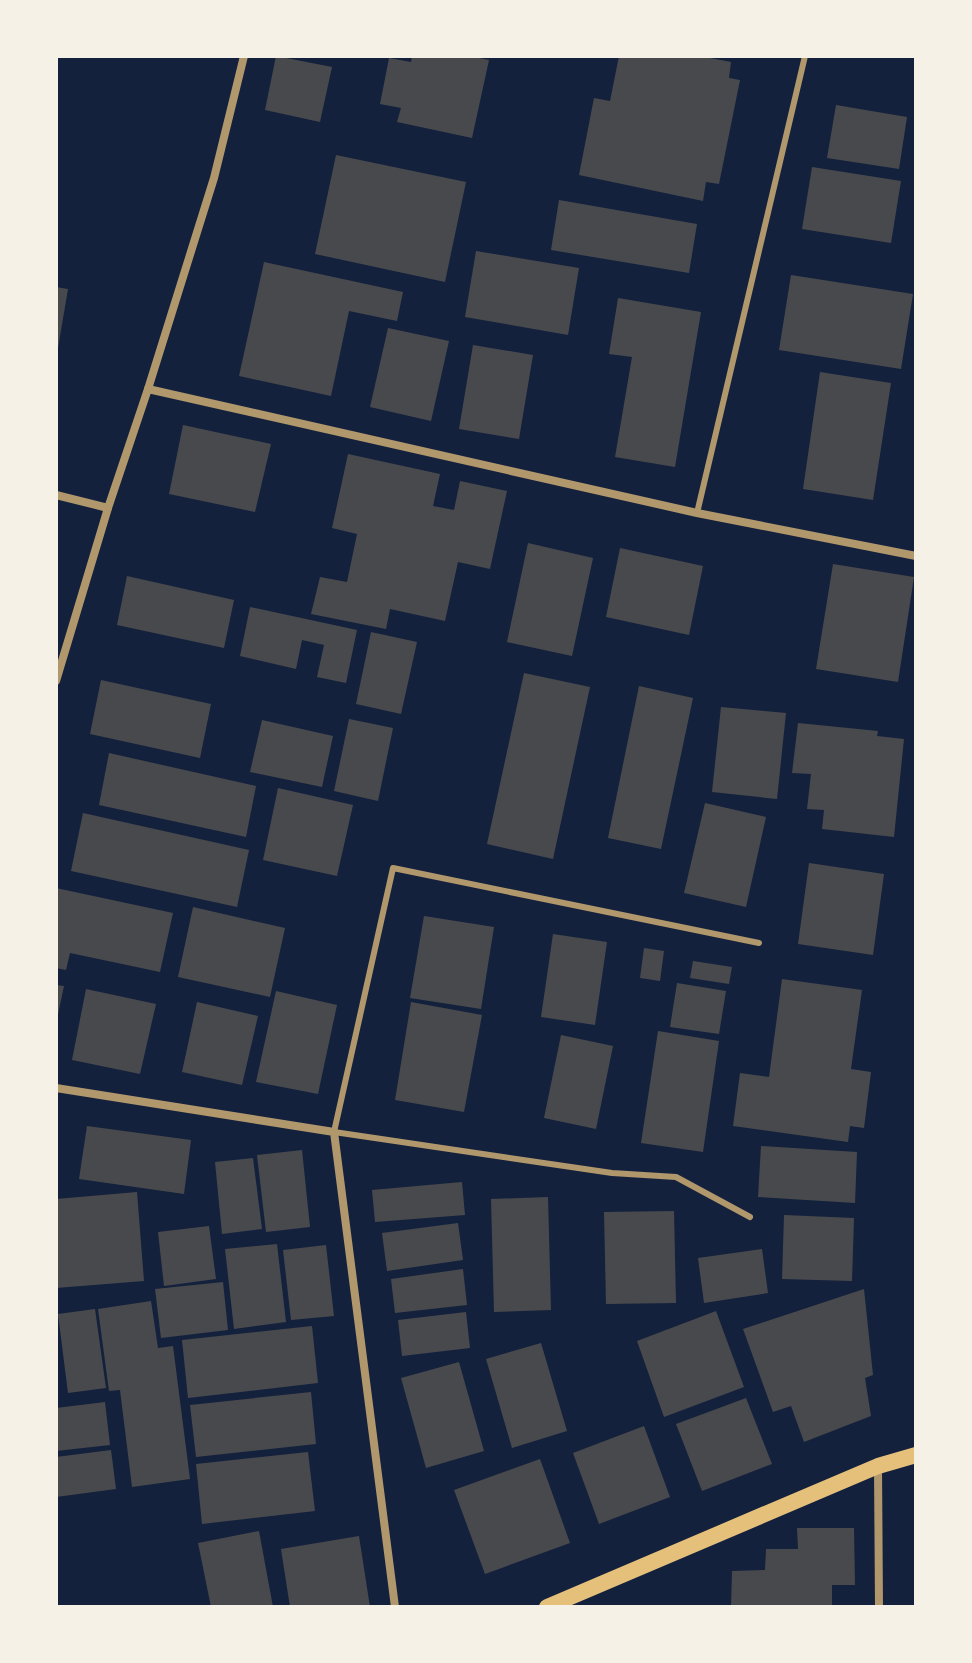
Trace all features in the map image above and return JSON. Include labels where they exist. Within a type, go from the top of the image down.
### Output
[{"type":"main road","points":[[547,1607],[878,1466],[916,1455]]},
{"type":"street","points":[[56,681],[214,178],[244,56]]},
{"type":"street","points":[[148,389],[697,513],[916,556]]},
{"type":"street","points":[[56,495],[108,508]]},
{"type":"street","points":[[56,1088],[334,1132],[395,1607]]},
{"type":"street","points":[[878,1466],[879,1607]]},
{"type":"lane","points":[[697,513],[805,56]]},
{"type":"lane","points":[[750,1217],[676,1177],[612,1173],[334,1132],[393,868],[759,943]]},
{"type":"building","points":[[276,56],[332,67],[320,122],[265,110]]},
{"type":"building","points":[[412,56],[470,56],[489,60],[472,138],[397,122],[401,108],[380,104],[389,58],[411,62]]},
{"type":"building","points":[[619,56],[700,56],[731,62],[729,78],[740,80],[719,184],[706,182],[703,201],[579,175],[594,98],[610,101]]},
{"type":"building","points":[[836,105],[907,117],[899,169],[827,158]]},
{"type":"building","points":[[336,155],[466,182],[445,282],[315,254]]},
{"type":"building","points":[[812,167],[901,181],[891,243],[802,229]]},
{"type":"building","points":[[559,200],[697,224],[689,273],[551,250]]},
{"type":"building","points":[[476,251],[579,268],[568,335],[465,317]]},
{"type":"building","points":[[264,262],[403,292],[397,321],[349,311],[331,396],[239,376]]},
{"type":"building","points":[[791,275],[913,294],[901,369],[779,350]]},
{"type":"building","points":[[56,287],[68,289],[58,348],[56,348]]},
{"type":"building","points":[[618,298],[701,312],[675,467],[615,457],[632,357],[609,354]]},
{"type":"building","points":[[388,328],[449,341],[431,421],[370,407]]},
{"type":"building","points":[[473,345],[533,355],[519,439],[459,429]]},
{"type":"building","points":[[820,372],[891,383],[873,500],[803,489]]},
{"type":"building","points":[[183,425],[271,444],[255,512],[169,494]]},
{"type":"building","points":[[348,454],[440,474],[433,506],[454,510],[460,481],[507,491],[490,569],[458,562],[445,621],[390,609],[386,629],[311,614],[320,577],[347,582],[357,534],[332,528]]},
{"type":"building","points":[[528,543],[593,558],[572,656],[507,642]]},
{"type":"building","points":[[620,548],[703,566],[689,635],[606,617]]},
{"type":"building","points":[[833,564],[914,577],[898,682],[816,669]]},
{"type":"building","points":[[127,576],[234,600],[224,648],[117,625]]},
{"type":"building","points":[[250,607],[357,630],[346,683],[317,677],[324,645],[302,640],[296,669],[240,656]]},
{"type":"building","points":[[371,632],[417,642],[401,714],[356,704]]},
{"type":"building","points":[[524,673],[590,687],[553,859],[487,844]]},
{"type":"building","points":[[101,680],[211,704],[200,758],[90,734]]},
{"type":"building","points":[[639,686],[693,698],[661,849],[608,838]]},
{"type":"building","points":[[721,707],[786,713],[777,799],[712,792]]},
{"type":"building","points":[[349,719],[393,728],[378,801],[334,791]]},
{"type":"building","points":[[262,720],[333,736],[322,787],[250,772]]},
{"type":"building","points":[[798,723],[878,731],[877,736],[904,739],[894,837],[822,829],[824,810],[807,809],[811,774],[792,773]]},
{"type":"building","points":[[109,753],[256,786],[246,837],[99,805]]},
{"type":"building","points":[[278,788],[353,805],[337,876],[263,860]]},
{"type":"building","points":[[705,803],[766,817],[746,907],[684,893]]},
{"type":"building","points":[[83,813],[249,850],[237,907],[71,871]]},
{"type":"building","points":[[809,863],[884,874],[873,955],[798,944]]},
{"type":"building","points":[[56,888],[173,913],[160,972],[70,953],[66,970],[56,968]]},
{"type":"building","points":[[193,907],[285,928],[270,997],[178,977]]},
{"type":"building","points":[[424,916],[494,927],[481,1009],[410,998]]},
{"type":"building","points":[[553,934],[607,942],[595,1025],[541,1017]]},
{"type":"building","points":[[644,948],[664,951],[660,981],[640,978]]},
{"type":"building","points":[[693,961],[732,967],[729,984],[690,978]]},
{"type":"building","points":[[782,979],[862,990],[851,1069],[871,1072],[864,1128],[850,1126],[848,1142],[733,1126],[740,1073],[769,1077]]},
{"type":"building","points":[[677,983],[726,991],[719,1034],[670,1027]]},
{"type":"building","points":[[56,985],[64,986],[57,1019],[56,1019]]},
{"type":"building","points":[[86,989],[156,1004],[140,1074],[72,1060]]},
{"type":"building","points":[[276,991],[337,1005],[318,1094],[256,1082]]},
{"type":"building","points":[[197,1002],[258,1016],[242,1085],[182,1072]]},
{"type":"building","points":[[411,1002],[482,1015],[464,1112],[395,1100]]},
{"type":"building","points":[[658,1031],[719,1041],[703,1152],[641,1143]]},
{"type":"building","points":[[561,1035],[613,1046],[596,1129],[544,1118]]},
{"type":"building","points":[[87,1126],[191,1140],[184,1194],[79,1179]]},
{"type":"building","points":[[761,1146],[857,1152],[855,1203],[758,1197]]},
{"type":"building","points":[[302,1150],[310,1227],[266,1232],[257,1155]]},
{"type":"building","points":[[253,1158],[262,1229],[222,1234],[215,1162]]},
{"type":"building","points":[[462,1182],[465,1215],[375,1222],[372,1190]]},
{"type":"building","points":[[137,1192],[144,1281],[56,1288],[56,1199]]},
{"type":"building","points":[[548,1197],[551,1310],[494,1312],[491,1199]]},
{"type":"building","points":[[674,1211],[676,1303],[606,1304],[604,1212]]},
{"type":"building","points":[[784,1215],[854,1218],[852,1281],[782,1279]]},
{"type":"building","points":[[458,1223],[463,1260],[387,1271],[382,1233]]},
{"type":"building","points":[[209,1226],[216,1279],[164,1286],[158,1232]]},
{"type":"building","points":[[277,1244],[286,1322],[234,1329],[225,1249]]},
{"type":"building","points":[[326,1245],[334,1316],[291,1320],[283,1250]]},
{"type":"building","points":[[762,1249],[768,1293],[704,1303],[698,1258]]},
{"type":"building","points":[[463,1269],[467,1305],[395,1313],[391,1279]]},
{"type":"building","points":[[223,1282],[228,1330],[161,1338],[155,1289]]},
{"type":"building","points":[[864,1289],[873,1375],[865,1378],[871,1416],[804,1442],[791,1406],[773,1412],[743,1329]]},
{"type":"building","points":[[151,1301],[158,1348],[173,1346],[190,1479],[132,1487],[120,1390],[109,1391],[98,1309]]},
{"type":"building","points":[[95,1309],[106,1388],[68,1393],[58,1314]]},
{"type":"building","points":[[716,1311],[744,1387],[664,1417],[637,1341]]},
{"type":"building","points":[[466,1312],[470,1348],[402,1356],[398,1320]]},
{"type":"building","points":[[312,1326],[318,1383],[188,1398],[182,1340]]},
{"type":"building","points":[[541,1343],[567,1431],[512,1448],[486,1359]]},
{"type":"building","points":[[459,1362],[484,1451],[426,1468],[401,1378]]},
{"type":"building","points":[[311,1392],[316,1444],[196,1457],[190,1405]]},
{"type":"building","points":[[746,1398],[772,1464],[702,1491],[676,1424]]},
{"type":"building","points":[[105,1402],[110,1445],[56,1451],[56,1408]]},
{"type":"building","points":[[644,1426],[670,1497],[599,1524],[573,1453]]},
{"type":"building","points":[[111,1450],[116,1489],[56,1497],[56,1457]]},
{"type":"building","points":[[308,1452],[315,1511],[202,1524],[196,1464]]},
{"type":"building","points":[[540,1459],[570,1543],[485,1574],[454,1490]]},
{"type":"building","points":[[797,1528],[854,1528],[855,1585],[832,1585],[832,1607],[731,1607],[732,1571],[765,1570],[766,1549],[798,1549]]},
{"type":"building","points":[[259,1531],[273,1607],[211,1607],[198,1543]]},
{"type":"building","points":[[359,1536],[370,1607],[290,1607],[281,1549]]}]
